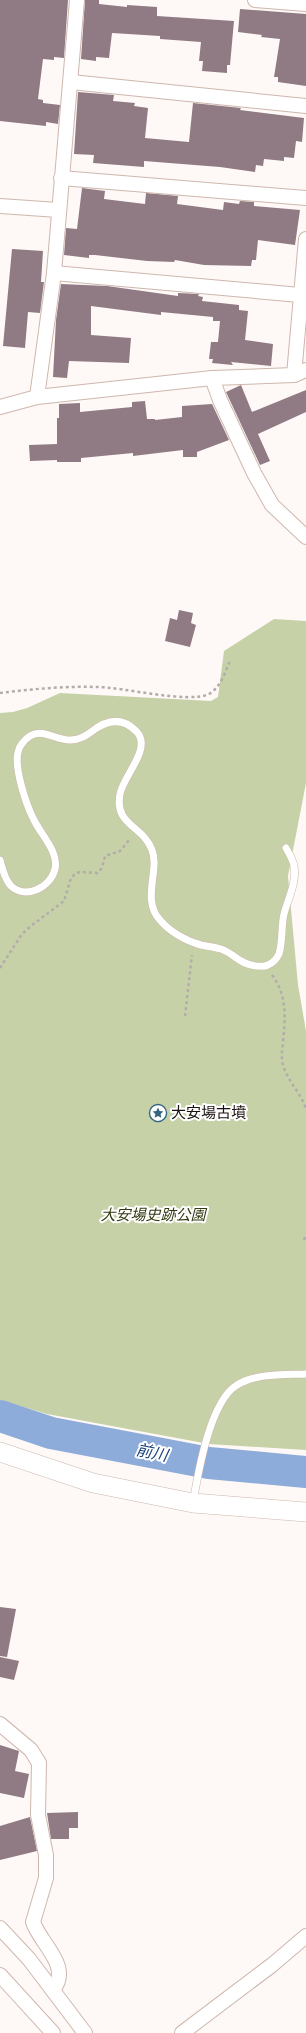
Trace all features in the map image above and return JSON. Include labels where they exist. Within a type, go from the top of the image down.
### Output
[{"type":"street","points":[[37,397],[54,273],[58,210],[71,82],[76,0]]},
{"type":"street","points":[[255,0],[306,4]]},
{"type":"street","points":[[71,82],[306,106]]},
{"type":"street","points":[[62,178],[306,198]]},
{"type":"street","points":[[0,206],[58,210]]},
{"type":"street","points":[[0,408],[37,397],[212,378],[300,373],[300,295],[306,240]]},
{"type":"street","points":[[54,273],[300,295]]},
{"type":"street","points":[[212,378],[220,400],[254,473],[272,505],[306,537]]},
{"type":"street","points":[[0,1452],[93,1483],[193,1503],[306,1512]]},
{"type":"street","points":[[0,1724],[31,1750],[39,1763],[38,1815],[46,1855],[46,1872],[33,1922],[58,1964],[60,1976],[58,1984],[53,1990]]},
{"type":"street","points":[[0,1928],[53,1990],[85,2033]]},
{"type":"street","points":[[182,2033],[272,1965],[306,1936]]},
{"type":"street","points":[[0,1975],[53,2033]]},
{"type":"lane","points":[[0,860],[10,885],[17,890],[27,892],[35,891],[44,886],[50,880],[55,870],[53,854],[28,806],[18,761],[18,751],[23,742],[30,736],[38,734],[71,741],[84,738],[99,726],[111,721],[120,721],[138,734],[142,743],[141,750],[123,784],[120,800],[120,811],[124,820],[144,835],[154,852],[152,878],[153,909],[159,919],[179,936],[194,942],[219,948],[246,965],[266,966],[274,961],[279,955],[284,914],[293,884],[294,866],[286,848]]},
{"type":"lane","points":[[193,1503],[204,1445],[224,1398],[230,1390],[237,1384],[253,1378],[306,1374]]},
{"type":"path","points":[[0,693],[58,688],[99,687],[183,696],[200,696],[209,694],[217,688],[230,661]]},
{"type":"path","points":[[0,968],[22,934],[64,901],[71,878],[76,873],[97,873],[102,868],[105,856],[120,851],[127,844],[133,827]]},
{"type":"path","points":[[185,1016],[194,942]]},
{"type":"path","points":[[266,966],[279,984],[285,1002],[282,1050],[283,1065],[293,1087],[306,1109]]},
{"type":"path","points":[[304,1240],[306,1235]]},
{"type":"green space","name":"大安場史跡公園","points":[[274,619],[306,621],[306,783],[288,876],[298,985],[306,1031],[306,1450],[209,1444],[47,1414],[0,1400],[0,713],[13,712],[27,708],[60,693],[211,701],[218,697],[224,651]]},
{"type":"building","points":[[0,0],[68,0],[64,58],[54,57],[54,60],[43,59],[38,99],[43,100],[43,103],[60,105],[58,124],[46,122],[46,126],[0,121]]},
{"type":"building","points":[[85,0],[99,0],[99,4],[127,7],[127,5],[157,7],[157,16],[234,21],[230,65],[227,65],[227,73],[202,71],[203,61],[199,61],[201,42],[160,39],[160,36],[112,33],[109,58],[96,57],[96,61],[81,59]]},
{"type":"building","points":[[240,9],[306,14],[306,86],[278,82],[278,77],[274,77],[280,39],[238,32]]},
{"type":"building","points":[[78,92],[114,95],[113,101],[135,103],[134,106],[148,108],[145,138],[189,142],[193,103],[241,108],[240,110],[304,118],[302,142],[296,141],[294,158],[284,157],[284,161],[264,159],[263,166],[256,165],[255,172],[220,167],[144,161],[144,167],[93,163],[94,155],[74,154]]},
{"type":"building","points":[[82,188],[105,191],[104,199],[145,204],[146,193],[178,196],[177,204],[223,210],[224,202],[239,204],[240,201],[254,202],[254,206],[300,210],[295,245],[258,240],[256,260],[252,260],[251,266],[204,265],[175,260],[174,262],[147,261],[95,255],[89,255],[89,258],[64,255],[66,228],[77,229]]},
{"type":"building","points":[[12,249],[43,251],[41,282],[44,282],[40,313],[28,312],[25,348],[3,346]]},
{"type":"building","points":[[61,284],[107,286],[178,296],[178,293],[199,294],[198,296],[203,297],[202,301],[239,305],[239,310],[248,311],[245,340],[273,344],[271,366],[231,362],[233,365],[212,363],[213,359],[209,359],[211,342],[218,342],[220,321],[213,321],[213,317],[161,312],[161,315],[91,306],[91,335],[131,338],[129,363],[69,361],[67,378],[53,377],[56,320]]},
{"type":"building","points":[[241,385],[252,412],[306,390],[306,412],[258,434],[270,461],[260,465],[226,392]]},
{"type":"building","points":[[145,401],[147,419],[155,420],[182,417],[182,406],[212,404],[229,440],[197,452],[197,457],[183,457],[183,450],[133,456],[133,453],[81,458],[81,462],[57,462],[57,460],[30,461],[29,445],[57,444],[57,418],[59,418],[59,404],[80,403],[80,412],[132,407],[132,402]]},
{"type":"building","points":[[179,610],[193,613],[191,623],[196,625],[190,647],[165,641],[170,618],[177,620]]},
{"type":"building","points":[[0,1607],[16,1609],[7,1657],[0,1656]]},
{"type":"building","points":[[0,1657],[19,1661],[14,1680],[0,1677]]},
{"type":"building","points":[[0,1745],[19,1751],[15,1771],[29,1774],[24,1798],[0,1793]]},
{"type":"building","points":[[78,1812],[78,1828],[69,1828],[69,1839],[51,1839],[47,1813]]},
{"type":"building","points":[[30,1817],[37,1851],[0,1860],[0,1826]]},
{"type":"waterway","name":"前川","points":[[0,1416],[51,1433],[209,1463],[306,1472]]},
{"type":"place","name":"大安場古墳","points":[[158,1113]]}]
